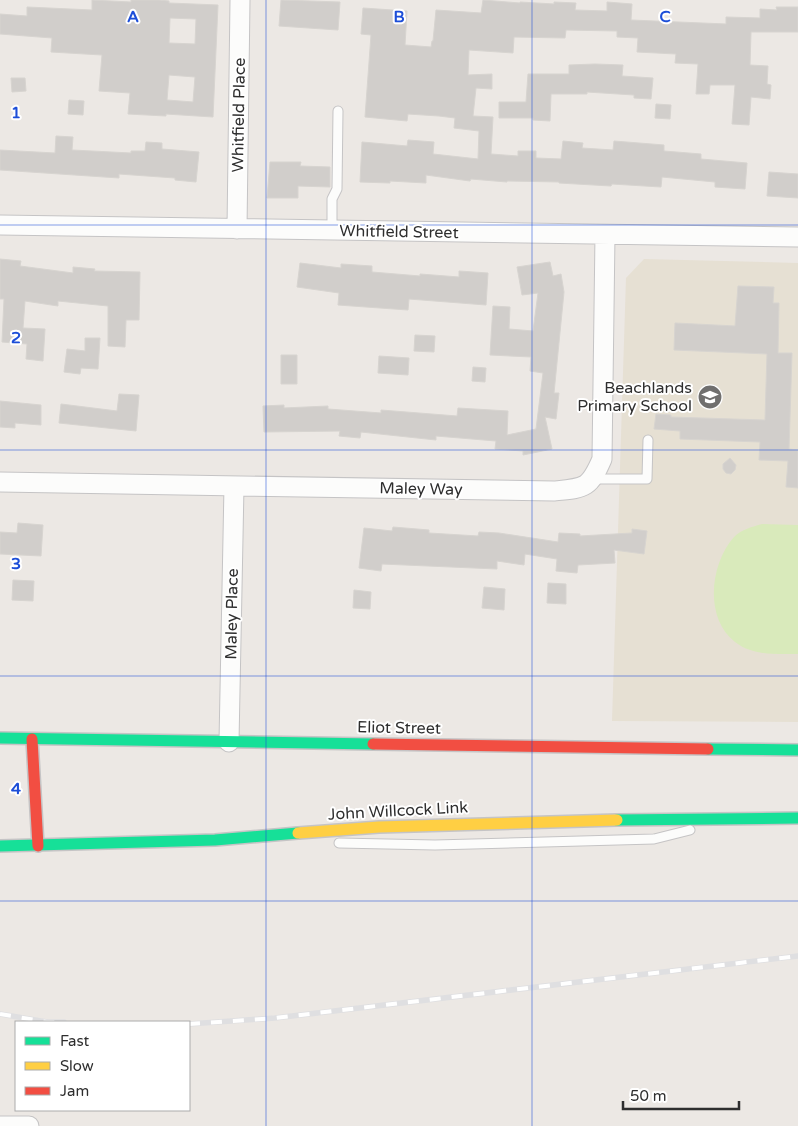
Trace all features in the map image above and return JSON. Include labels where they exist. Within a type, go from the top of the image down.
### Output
[{"type":"main road","name":"Eliot Street","points":[[0,738],[798,750]]},
{"type":"main road","points":[[32,739],[38,846]]},
{"type":"main road","name":"John Willcock Link","points":[[296,821],[719,807]]},
{"type":"main road","name":"John Willcock Link","points":[[0,846],[215,840],[379,827],[641,819],[798,818]]},
{"type":"street","name":"Whitfield Place","points":[[237,229],[240,0]]},
{"type":"street","name":"Whitfield Street","points":[[0,225],[798,238]]},
{"type":"street","points":[[593,479],[602,459],[604,235]]},
{"type":"street","name":"Maley Way","points":[[0,482],[554,492],[579,489],[593,479]]},
{"type":"street","name":"Maley Place","points":[[229,742],[234,486]]},
{"type":"street","points":[[0,1126],[29,1126]]},
{"type":"lane","points":[[332,231],[332,199],[337,188],[338,111]]},
{"type":"lane","points":[[593,479],[647,479],[648,440]]},
{"type":"lane","points":[[325,842],[435,845],[654,839],[731,819]]},
{"type":"lane","points":[[215,840],[305,842]]},
{"type":"shaded area","name":"Beachlands Primary School","points":[[644,259],[798,263],[798,722],[612,721],[626,278]]},
{"type":"green space","points":[[762,524],[798,525],[798,654],[757,652],[742,647],[725,632],[718,619],[714,591],[720,561],[726,548],[740,532]]},
{"type":"building","points":[[92,0],[131,2],[131,0],[159,0],[169,1],[169,3],[218,5],[213,117],[128,114],[130,93],[99,91],[102,55],[51,52],[52,38],[0,34],[0,14],[27,16],[27,7],[92,10]],"holes":[[[170,18],[196,19],[195,44],[169,43]],[[169,75],[195,77],[193,102],[167,100]]]},
{"type":"building","points":[[281,0],[340,2],[338,30],[279,26]]},
{"type":"building","points":[[483,0],[520,3],[576,3],[575,10],[607,11],[607,2],[632,4],[631,20],[726,24],[726,17],[760,18],[760,9],[777,10],[776,7],[798,7],[798,32],[751,32],[750,65],[768,66],[767,84],[771,85],[770,99],[751,97],[749,125],[732,124],[735,85],[710,85],[709,94],[696,94],[698,64],[675,63],[676,54],[637,52],[638,38],[617,37],[617,31],[566,30],[565,38],[514,37],[513,53],[469,50],[468,75],[492,74],[492,89],[476,88],[473,116],[493,117],[491,154],[518,156],[518,151],[536,151],[536,158],[561,159],[563,141],[583,143],[582,148],[613,150],[614,141],[664,145],[664,151],[701,154],[701,159],[747,163],[745,189],[715,187],[715,182],[662,177],[661,187],[471,179],[470,181],[426,175],[426,183],[360,182],[362,142],[407,146],[408,140],[434,142],[433,154],[478,159],[479,131],[454,128],[455,118],[439,116],[408,114],[407,121],[365,117],[371,35],[361,34],[363,8],[407,11],[405,45],[431,47],[436,10],[481,13]]},
{"type":"building","points":[[569,65],[623,65],[622,76],[653,78],[651,99],[634,98],[634,95],[587,92],[587,94],[551,94],[550,121],[533,120],[533,118],[499,118],[499,102],[526,102],[528,74],[569,74]]},
{"type":"building","points":[[11,78],[25,78],[26,91],[12,92]]},
{"type":"building","points":[[69,100],[84,101],[83,115],[68,114]]},
{"type":"building","points":[[656,104],[671,105],[670,119],[655,118]]},
{"type":"building","points":[[56,136],[73,137],[72,150],[131,153],[131,151],[145,151],[146,142],[162,143],[162,149],[199,152],[196,182],[175,180],[175,178],[119,174],[119,178],[0,170],[0,150],[55,153]]},
{"type":"building","points":[[270,162],[301,162],[300,166],[330,167],[330,187],[298,186],[298,198],[267,198]]},
{"type":"building","points":[[769,172],[798,174],[798,198],[767,196]]},
{"type":"building","points":[[0,259],[21,261],[20,266],[73,273],[73,267],[95,269],[94,271],[140,272],[139,320],[126,320],[125,347],[108,346],[108,306],[58,301],[58,306],[25,301],[23,328],[45,329],[43,361],[26,359],[27,344],[2,342],[4,299],[0,299]]},
{"type":"building","points":[[550,262],[553,276],[561,274],[564,292],[554,393],[559,393],[556,419],[545,417],[552,449],[523,455],[523,451],[495,449],[496,441],[436,436],[436,440],[361,432],[360,438],[339,436],[340,431],[264,432],[263,406],[284,405],[284,408],[328,406],[328,409],[381,413],[381,410],[457,416],[458,408],[508,411],[507,435],[536,429],[543,373],[530,371],[531,357],[490,355],[493,306],[510,307],[509,329],[533,331],[538,293],[522,295],[517,267]]},
{"type":"building","points":[[300,263],[341,268],[341,264],[372,266],[372,272],[420,276],[420,274],[459,277],[459,271],[488,273],[486,305],[409,299],[408,310],[338,305],[339,293],[297,287]]},
{"type":"building","points":[[738,286],[774,287],[773,303],[779,303],[778,353],[792,353],[789,449],[798,450],[798,488],[786,487],[788,461],[759,460],[760,442],[680,439],[680,431],[654,429],[656,414],[671,415],[671,417],[765,420],[767,354],[674,350],[675,323],[735,326]]},
{"type":"building","points":[[415,335],[435,336],[434,352],[414,351]]},
{"type":"building","points":[[85,338],[100,338],[98,369],[81,368],[80,374],[64,372],[67,349],[85,351]]},
{"type":"building","points":[[281,355],[297,355],[297,384],[281,384]]},
{"type":"building","points":[[379,356],[409,358],[408,375],[378,373]]},
{"type":"building","points":[[473,367],[486,368],[485,382],[472,381]]},
{"type":"building","points":[[119,394],[139,395],[136,431],[59,423],[61,404],[117,411]]},
{"type":"building","points":[[0,401],[41,405],[41,425],[15,423],[15,428],[0,427]]},
{"type":"building","points":[[730,458],[736,465],[735,470],[731,474],[726,473],[723,469],[723,464]]},
{"type":"building","points":[[18,523],[43,525],[41,556],[0,554],[0,532],[17,533]]},
{"type":"building","points":[[393,527],[429,530],[429,533],[478,536],[479,532],[499,533],[558,542],[559,533],[580,534],[580,536],[632,533],[632,529],[647,531],[644,554],[614,550],[615,563],[578,565],[577,573],[556,571],[557,559],[525,554],[524,565],[497,561],[497,569],[382,564],[381,571],[359,568],[364,528],[392,531]]},
{"type":"building","points":[[13,580],[34,581],[33,601],[12,600]]},
{"type":"building","points":[[548,583],[566,584],[566,604],[547,603]]},
{"type":"building","points":[[484,587],[505,589],[504,610],[482,608]]},
{"type":"building","points":[[354,590],[371,592],[370,609],[353,608]]},
{"type":"railway","points":[[190,1024],[275,1018],[798,956]]},
{"type":"railway","points":[[0,1014],[41,1021]]},
{"type":"traffic: fast","points":[[0,738],[373,744]]},
{"type":"traffic: fast","points":[[708,749],[798,750]]},
{"type":"traffic: fast","points":[[617,820],[798,818]]},
{"type":"traffic: fast","points":[[0,846],[215,840],[298,833]]},
{"type":"traffic: slow","points":[[298,833],[379,827],[617,820]]},
{"type":"traffic: jam","points":[[32,739],[38,846]]},
{"type":"traffic: jam","points":[[373,744],[708,749]]},
{"type":"place","name":"Beachlands Primary School","points":[[710,397]]}]
